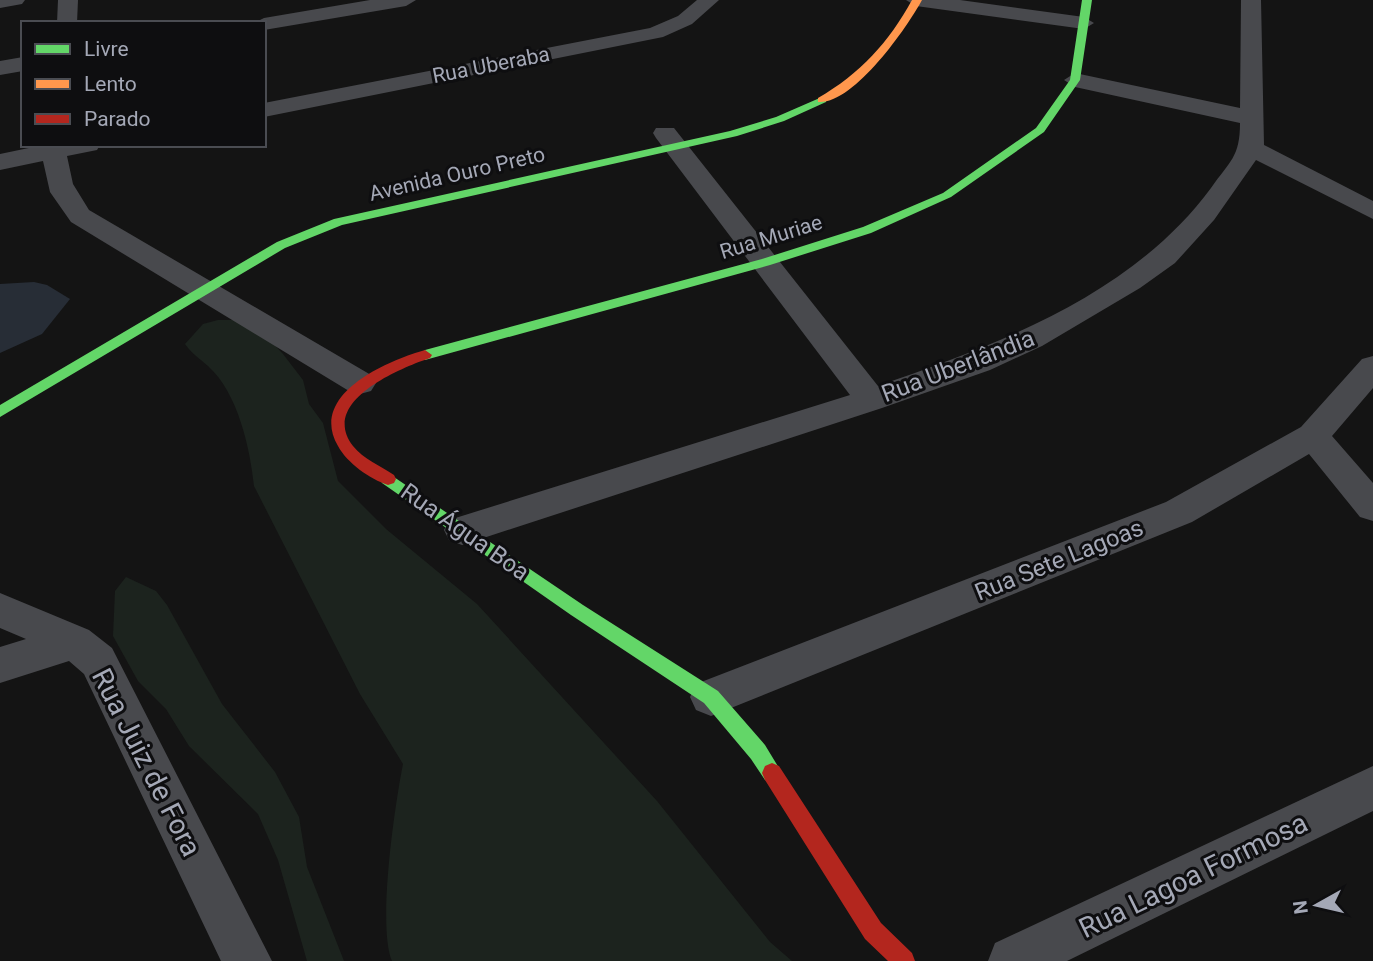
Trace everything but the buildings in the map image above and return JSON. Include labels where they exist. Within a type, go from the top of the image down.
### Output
[{"type":"street","points":[[0,2],[15,0]]},
{"type":"street","points":[[66,21],[68,0]]},
{"type":"street","points":[[266,24],[406,0]]},
{"type":"street","name":"Rua Uberaba","points":[[266,110],[656,33],[685,20],[709,0]]},
{"type":"street","points":[[917,0],[1084,23]]},
{"type":"street","name":"Avenida Ouro Preto","points":[[0,412],[185,281],[338,222],[670,140],[772,121],[826,99],[878,61],[895,42],[917,0]]},
{"type":"street","name":"Rua Muriae","points":[[360,383],[412,358],[766,262],[867,230],[947,195],[1040,130],[1075,80],[1087,0]]},
{"type":"street","points":[[1251,0],[1252,133]]},
{"type":"street","points":[[0,68],[21,64]]},
{"type":"street","points":[[1075,80],[1252,133],[1373,211]]},
{"type":"street","name":"Avenida Ouro Preto","points":[[585,150],[670,140],[714,121]]},
{"type":"street","name":"Rua Uberlândia","points":[[462,530],[871,400],[1031,340],[1130,282],[1165,257],[1205,214],[1252,133]]},
{"type":"street","points":[[670,140],[871,400]]},
{"type":"street","points":[[0,162],[55,148],[59,187],[65,201],[80,216],[360,383]]},
{"type":"street","name":"Rua Sete Lagoas","points":[[711,697],[1179,512],[1312,436],[1373,367]]},
{"type":"street","name":"Rua Água Boa","points":[[360,383],[337,422],[338,437],[348,450],[577,610],[711,697],[758,752],[873,931],[904,961]]},
{"type":"street","points":[[1312,436],[1373,507]]},
{"type":"street","name":"Rua Juiz de Fora","points":[[0,610],[75,642],[98,661],[247,961]]},
{"type":"street","points":[[0,664],[75,642]]},
{"type":"street","name":"Rua Lagoa Formosa","points":[[1013,961],[1373,789]]},
{"type":"shaded area","points":[[34,282],[47,285],[70,299],[42,334],[0,353],[0,284]]},
{"type":"shaded area","points":[[234,320],[266,336],[283,354],[303,380],[309,404],[323,423],[338,481],[386,529],[477,604],[657,801],[770,942],[792,961],[392,961],[386,921],[387,894],[392,835],[403,764],[360,694],[254,486],[246,438],[235,406],[218,377],[185,344],[203,324]]},
{"type":"shaded area","points":[[126,577],[156,591],[167,605],[222,704],[275,772],[299,817],[307,867],[344,961],[307,961],[278,860],[258,814],[189,746],[166,709],[138,681],[113,636],[115,591]]},
{"type":"traffic: fast","points":[[425,355],[766,262],[867,230],[947,195],[1040,130],[1075,80],[1087,0]]},
{"type":"traffic: fast","points":[[0,412],[281,245],[338,222],[733,134],[780,119],[822,100]]},
{"type":"traffic: fast","points":[[388,479],[577,610],[711,697],[758,752],[772,773]]},
{"type":"traffic: slow","points":[[822,100],[852,81],[878,58],[899,31],[917,0]]},
{"type":"traffic: jam","points":[[388,479],[348,451],[338,434],[338,418],[345,403],[374,377],[425,355]]},
{"type":"traffic: jam","points":[[772,773],[873,931],[904,961]]}]
